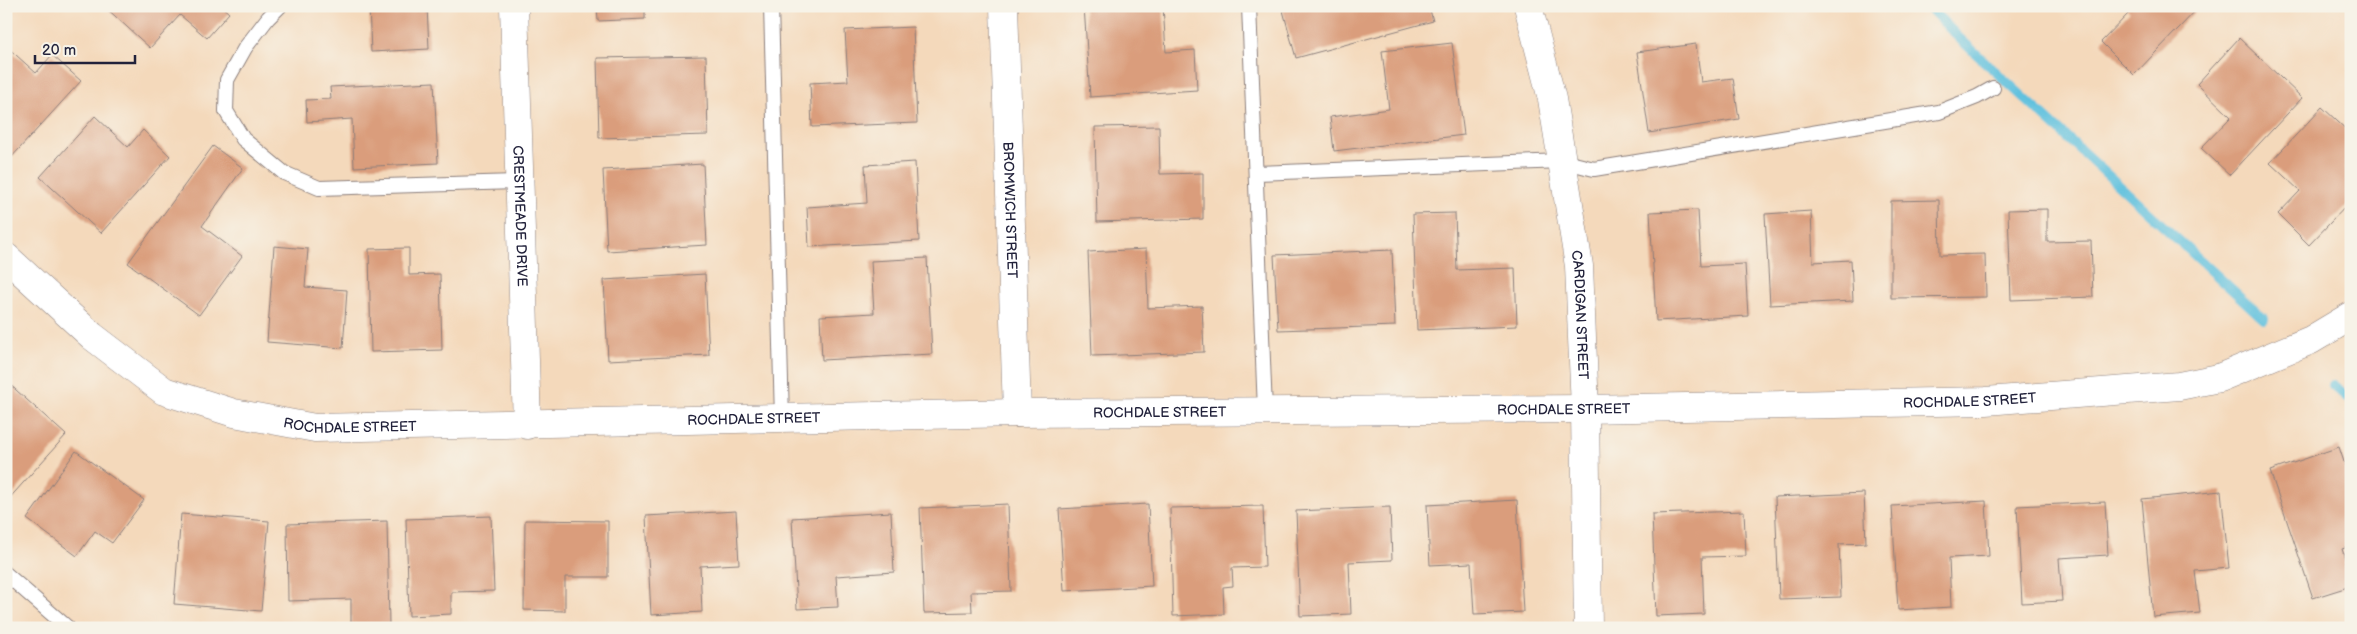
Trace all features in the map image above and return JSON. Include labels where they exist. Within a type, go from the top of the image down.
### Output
[{"type":"street","name":"CRESTMEADE DRIVE","points":[[514,6],[526,425]]},
{"type":"street","name":"BROMWICH STREET","points":[[1004,6],[1017,412]]},
{"type":"street","name":"CARDIGAN STREET","points":[[1528,6],[1552,99],[1579,266],[1585,409],[1588,628]]},
{"type":"street","name":"ROCHDALE STREET","points":[[6,257],[92,336],[164,390],[234,414],[315,428],[526,425],[1017,412],[1585,409],[1986,401],[2179,386],[2219,378],[2311,340],[2351,316]]},
{"type":"lane","points":[[280,6],[268,18],[245,48],[227,80],[226,111],[243,139],[284,173],[319,188],[519,182]]},
{"type":"lane","points":[[771,6],[782,419]]},
{"type":"lane","points":[[1249,6],[1265,411]]},
{"type":"lane","points":[[1256,173],[1562,161],[1594,169],[1939,112],[1977,97],[1993,88]]},
{"type":"lane","points":[[6,574],[68,628]]},
{"type":"building","points":[[104,6],[221,6],[229,13],[207,38],[180,15],[150,48]]},
{"type":"building","points":[[369,6],[427,6],[429,49],[371,52]]},
{"type":"building","points":[[597,6],[645,6],[645,19],[598,21]]},
{"type":"building","points":[[1084,6],[1163,6],[1166,52],[1195,50],[1197,90],[1090,97]]},
{"type":"building","points":[[1429,6],[1433,21],[1296,58],[1282,7]]},
{"type":"building","points":[[2124,6],[2200,6],[2134,75],[2101,42],[2130,12]]},
{"type":"building","points":[[913,27],[917,123],[812,127],[810,83],[848,81],[845,30]]},
{"type":"building","points":[[2239,38],[2302,98],[2230,175],[2201,148],[2231,117],[2197,84]]},
{"type":"building","points":[[1452,43],[1464,135],[1334,151],[1330,117],[1389,109],[1382,51]]},
{"type":"building","points":[[1696,44],[1701,82],[1733,78],[1739,119],[1649,133],[1637,52]]},
{"type":"building","points":[[6,46],[36,73],[52,55],[81,81],[9,160],[6,157]]},
{"type":"building","points":[[706,56],[708,135],[599,138],[597,58]]},
{"type":"building","points":[[434,82],[438,163],[354,167],[352,119],[307,122],[306,100],[331,99],[330,87]]},
{"type":"building","points":[[2322,107],[2351,134],[2351,201],[2309,245],[2278,214],[2300,191],[2270,163]]},
{"type":"building","points":[[95,116],[128,147],[143,130],[170,156],[101,233],[40,177]]},
{"type":"building","points":[[1159,126],[1160,174],[1203,173],[1203,219],[1097,222],[1095,127]]},
{"type":"building","points":[[213,146],[243,168],[202,226],[242,256],[199,315],[128,263]]},
{"type":"building","points":[[915,162],[919,241],[809,247],[807,207],[867,203],[865,165]]},
{"type":"building","points":[[703,164],[707,245],[607,251],[603,170]]},
{"type":"building","points":[[1939,200],[1940,255],[1985,254],[1986,297],[1891,298],[1891,201]]},
{"type":"building","points":[[2047,209],[2047,242],[2091,241],[2093,297],[2011,300],[2008,210]]},
{"type":"building","points":[[1698,210],[1701,266],[1745,264],[1748,316],[1656,321],[1650,212]]},
{"type":"building","points":[[1811,211],[1813,262],[1851,260],[1853,301],[1770,305],[1765,214]]},
{"type":"building","points":[[1455,213],[1457,270],[1515,268],[1517,326],[1417,330],[1413,214]]},
{"type":"building","points":[[274,246],[308,249],[305,287],[347,290],[343,348],[267,342]]},
{"type":"building","points":[[409,248],[409,275],[440,274],[442,350],[371,352],[369,249]]},
{"type":"building","points":[[1146,249],[1148,308],[1202,306],[1204,352],[1092,356],[1088,252]]},
{"type":"building","points":[[1392,250],[1395,326],[1278,330],[1274,255]]},
{"type":"building","points":[[927,258],[932,354],[822,360],[820,316],[874,313],[871,261]]},
{"type":"building","points":[[705,274],[709,355],[608,360],[604,280]]},
{"type":"building","points":[[6,381],[66,435],[6,502]]},
{"type":"building","points":[[2339,447],[2351,483],[2351,546],[2342,549],[2351,576],[2351,586],[2313,598],[2270,471]]},
{"type":"building","points":[[76,451],[144,500],[112,543],[95,531],[77,556],[27,519]]},
{"type":"building","points":[[2221,491],[2229,568],[2195,571],[2200,613],[2153,617],[2142,499]]},
{"type":"building","points":[[1864,493],[1866,543],[1839,544],[1841,597],[1779,599],[1775,497]]},
{"type":"building","points":[[1517,500],[1523,612],[1474,614],[1471,563],[1430,565],[1427,505]]},
{"type":"building","points":[[1986,501],[1989,556],[1949,558],[1951,607],[1898,610],[1892,506]]},
{"type":"building","points":[[2105,502],[2108,555],[2059,558],[2062,601],[2022,603],[2017,506]]},
{"type":"building","points":[[1008,504],[1011,591],[971,592],[972,612],[924,613],[920,508]]},
{"type":"building","points":[[1148,504],[1152,586],[1064,591],[1059,509]]},
{"type":"building","points":[[1263,506],[1265,567],[1232,568],[1233,586],[1223,587],[1224,614],[1173,616],[1170,508]]},
{"type":"building","points":[[1390,507],[1392,560],[1349,562],[1351,614],[1300,616],[1296,511]]},
{"type":"building","points":[[736,511],[739,564],[700,566],[702,612],[651,615],[646,516]]},
{"type":"building","points":[[1744,511],[1746,556],[1702,557],[1704,614],[1656,616],[1652,514]]},
{"type":"building","points":[[891,512],[894,572],[836,576],[838,607],[797,609],[792,518]]},
{"type":"building","points":[[181,514],[269,521],[261,611],[174,604]]},
{"type":"building","points":[[491,516],[494,591],[451,592],[451,614],[409,616],[406,519]]},
{"type":"building","points":[[525,520],[608,521],[608,577],[565,577],[565,611],[524,610]]},
{"type":"building","points":[[387,521],[389,625],[351,626],[351,599],[288,601],[287,524]]},
{"type":"waterway","points":[[1928,6],[1958,37],[2264,319]]},
{"type":"waterway","points":[[2333,385],[2351,401]]}]
